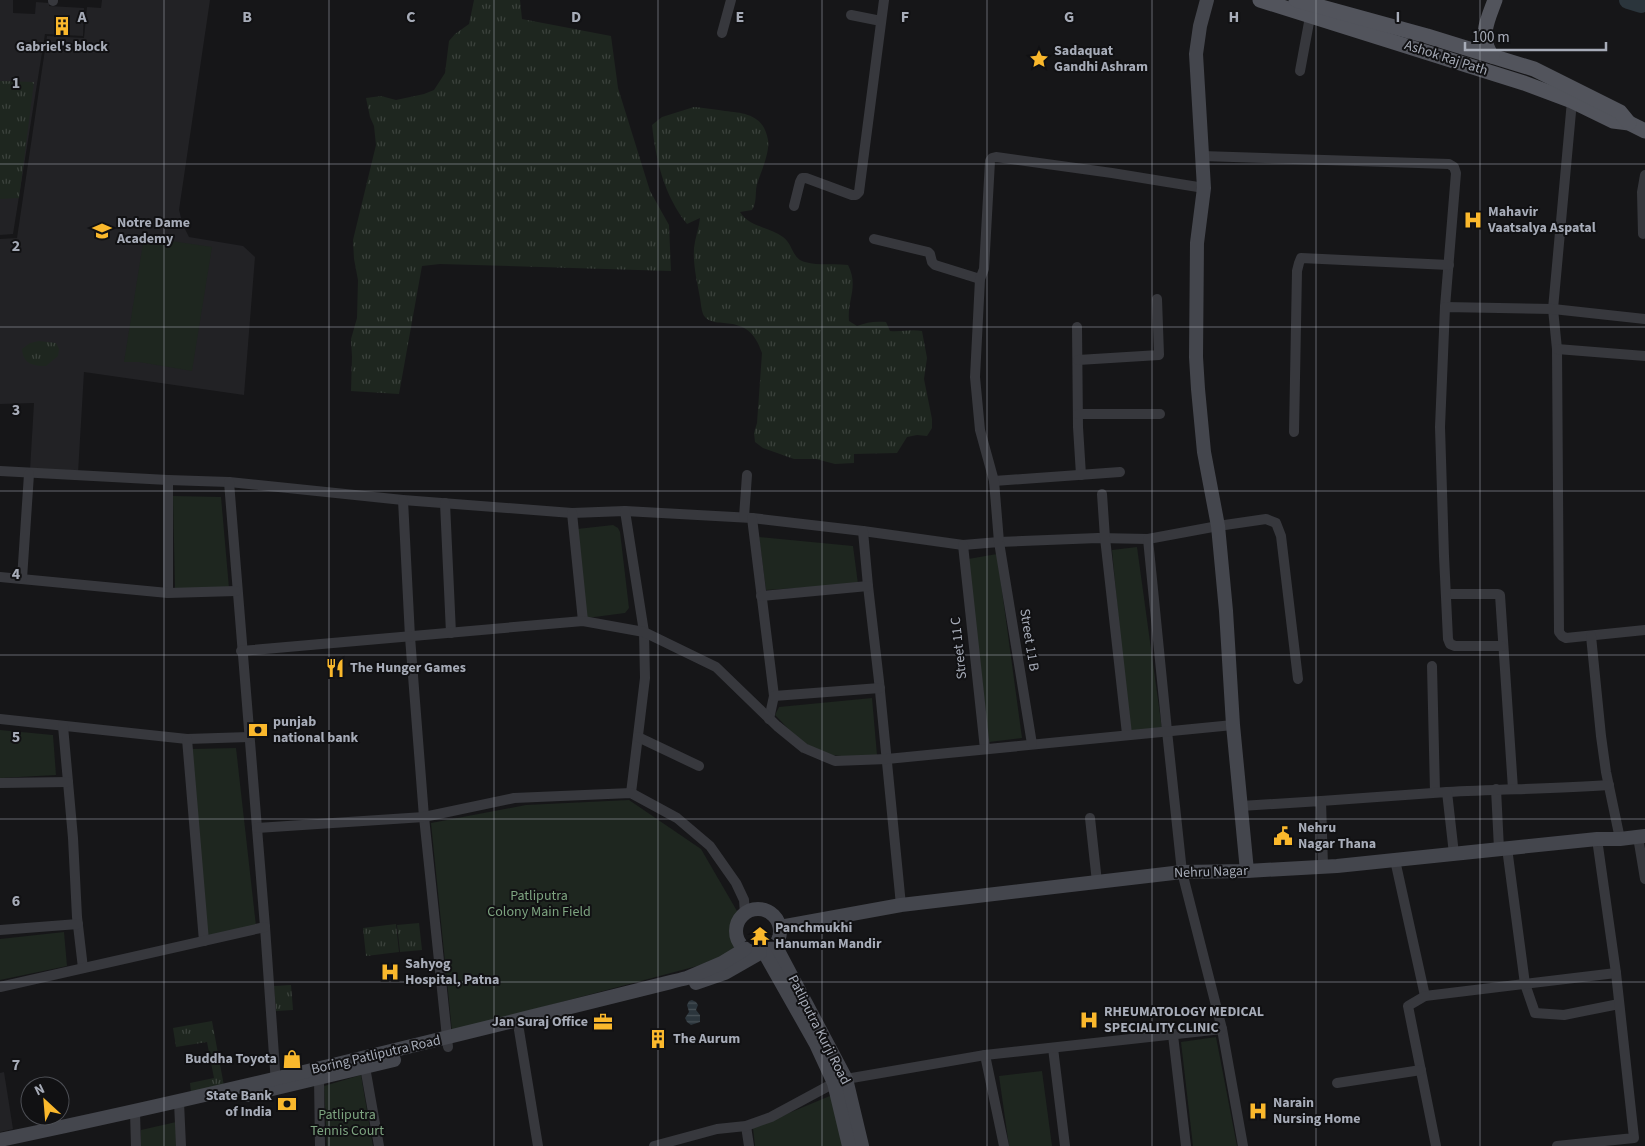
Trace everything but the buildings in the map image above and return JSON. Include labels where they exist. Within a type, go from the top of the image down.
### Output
[{"type":"main road","name":"Ashok Raj Path","points":[[1260,0],[1524,83],[1572,101],[1613,121],[1629,123],[1645,131]]},
{"type":"main road","name":"Ashok Raj Path","points":[[1296,0],[1455,44],[1534,69],[1620,112],[1629,123]]},
{"type":"main road","points":[[1455,44],[1470,38],[1485,24],[1496,0]]},
{"type":"main road","points":[[1485,24],[1485,42],[1492,56]]},
{"type":"street","points":[[722,33],[731,0]]},
{"type":"street","points":[[794,206],[802,178],[852,195],[856,195],[859,192],[884,0]]},
{"type":"street","points":[[1206,0],[1196,54],[1204,188],[1198,242],[1196,356],[1204,452],[1218,526],[1226,611],[1233,724],[1247,871]]},
{"type":"street","points":[[851,15],[881,20]]},
{"type":"street","points":[[1300,71],[1310,17]]},
{"type":"street","points":[[1572,101],[1553,309],[1557,349],[1559,632],[1566,638],[1645,630]]},
{"type":"street","points":[[1202,156],[1449,164],[1454,167],[1456,173],[1446,307],[1440,427],[1448,639],[1450,644],[1455,646],[1502,646]]},
{"type":"street","name":"Street 11 B","points":[[1032,744],[999,542],[994,481],[980,430],[975,377],[980,279],[984,269],[988,165],[992,158],[1112,173],[1204,188]]},
{"type":"street","points":[[1643,234],[1642,192],[1645,175]]},
{"type":"street","points":[[874,239],[928,252],[935,265],[980,279]]},
{"type":"street","points":[[1294,432],[1297,271],[1301,258],[1449,265]]},
{"type":"street","points":[[1078,360],[1160,355],[1157,299]]},
{"type":"street","points":[[1446,307],[1553,309],[1645,320]]},
{"type":"street","points":[[1077,327],[1081,475]]},
{"type":"street","points":[[1557,349],[1645,356]]},
{"type":"street","points":[[1078,414],[1160,414]]},
{"type":"street","points":[[0,471],[29,474],[228,482],[403,500],[572,513],[625,511],[748,518],[963,545],[1105,538],[1148,540],[1218,526],[1266,519],[1276,524],[1279,529],[1298,679]]},
{"type":"street","points":[[994,481],[1120,472]]},
{"type":"street","points":[[22,579],[29,474]]},
{"type":"street","points":[[747,475],[748,518],[762,596],[774,696],[769,719]]},
{"type":"street","points":[[168,480],[168,593]]},
{"type":"street","points":[[228,482],[276,1083]]},
{"type":"street","points":[[1102,494],[1105,538],[1127,734]]},
{"type":"street","points":[[403,500],[410,637],[424,817],[448,1043]]},
{"type":"street","points":[[445,503],[451,633]]},
{"type":"street","points":[[625,511],[644,632],[645,678],[631,792]]},
{"type":"street","points":[[572,513],[584,621]]},
{"type":"street","points":[[863,531],[901,905]]},
{"type":"street","points":[[1148,540],[1182,872],[1222,1029],[1243,1146]]},
{"type":"street","name":"Street 11 C","points":[[963,545],[985,748]]},
{"type":"street","points":[[0,577],[168,593],[236,591]]},
{"type":"street","points":[[762,596],[868,586]]},
{"type":"street","points":[[1446,594],[1500,595],[1513,789]]},
{"type":"street","points":[[242,651],[584,621],[644,632],[716,667],[769,719],[804,748],[835,761],[886,759],[1233,724]]},
{"type":"street","points":[[1591,636],[1601,736],[1620,839]]},
{"type":"street","points":[[1432,666],[1435,792]]},
{"type":"street","points":[[774,696],[880,688]]},
{"type":"street","points":[[0,719],[187,740],[249,737]]},
{"type":"street","points":[[63,726],[83,968]]},
{"type":"street","points":[[638,737],[699,766]]},
{"type":"street","points":[[187,740],[204,941]]},
{"type":"street","points":[[0,783],[68,782]]},
{"type":"street","points":[[1241,806],[1435,792],[1609,785]]},
{"type":"street","points":[[1496,790],[1503,849],[1525,984],[1535,1013],[1564,1015],[1620,1004]]},
{"type":"street","points":[[257,828],[424,817],[514,798],[631,792],[677,818],[710,846],[736,882],[744,900],[745,914]]},
{"type":"street","points":[[1447,792],[1454,854]]},
{"type":"street","points":[[1320,801],[1323,866]]},
{"type":"street","points":[[1090,818],[1097,882]]},
{"type":"street","points":[[1642,836],[1645,879]]},
{"type":"street","name":"Nehru Nagar","points":[[780,927],[901,905],[1182,872],[1247,871],[1323,866],[1642,836]]},
{"type":"street","points":[[1557,1146],[1634,1138],[1620,1004],[1597,839]]},
{"type":"street","points":[[1395,860],[1425,996]]},
{"type":"street","points":[[752,910],[766,910],[772,914],[780,927],[779,936],[766,950],[752,952],[745,949],[740,943],[736,935],[736,927],[739,920],[745,914],[752,910]]},
{"type":"street","points":[[0,930],[78,924]]},
{"type":"street","points":[[0,986],[265,927]]},
{"type":"street","name":"Boring Patliputra Road","points":[[276,1083],[319,1078],[448,1043],[519,1030],[687,978],[722,963],[745,949]]},
{"type":"street","name":"Boring Patliputra Road","points":[[16,1146],[713,978],[766,950]]},
{"type":"street","name":"Patliputra Kurji Road","points":[[766,950],[840,1081],[862,1146]]},
{"type":"street","points":[[1436,1146],[1408,1006],[1425,996],[1616,973]]},
{"type":"street","points":[[654,1146],[717,1129],[746,1126],[771,1117],[840,1081],[985,1055],[1222,1029]]},
{"type":"street","points":[[519,1030],[538,1146]]},
{"type":"street","points":[[1173,1034],[1186,1146]]},
{"type":"street","points":[[1053,1048],[1065,1146]]},
{"type":"street","points":[[985,1055],[1004,1146]]},
{"type":"street","points":[[365,1067],[380,1146]]},
{"type":"street","points":[[1337,1083],[1421,1070]]},
{"type":"street","points":[[319,1078],[320,1146]]},
{"type":"street","name":"Patliputra Kurji Road","points":[[840,1081],[849,1146]]},
{"type":"street","points":[[179,1106],[181,1146]]},
{"type":"street","points":[[135,1116],[136,1146]]},
{"type":"street","name":"Boring Patliputra Road","points":[[0,1140],[135,1116]]},
{"type":"street","points":[[746,1126],[749,1146]]},
{"type":"shaded area","points":[[0,0],[13,0],[13,13],[35,14],[36,2],[49,3],[49,6],[84,8],[83,36],[45,34],[13,234],[0,235]]},
{"type":"shaded area","name":"Notre Dame Academy","points":[[102,0],[210,0],[179,210],[189,237],[243,246],[255,257],[244,395],[84,372],[78,473],[30,470],[34,403],[0,404],[0,239],[17,238],[47,36],[84,38],[87,7],[101,8]]},
{"type":"shaded area","points":[[692,1000],[698,1005],[696,1010],[700,1015],[700,1022],[691,1025],[685,1018],[689,1012],[687,1005]]},
{"type":"shaded area","points":[[4,1072],[13,1129],[0,1132],[0,1073]]},
{"type":"green space","points":[[474,0],[520,0],[522,19],[611,36],[618,88],[650,191],[669,225],[671,271],[440,264],[422,266],[399,394],[351,391],[351,339],[357,318],[358,280],[353,240],[376,145],[374,126],[366,98],[381,96],[396,100],[434,90],[445,73],[449,41],[469,24]]},
{"type":"green space","points":[[0,81],[34,82],[19,198],[0,199]]},
{"type":"green space","points":[[694,107],[746,114],[758,120],[762,125],[768,140],[768,150],[757,185],[755,203],[752,210],[740,212],[754,224],[783,237],[789,243],[797,258],[805,262],[848,265],[853,280],[849,321],[857,326],[871,322],[886,322],[890,331],[922,331],[927,358],[924,379],[932,419],[932,428],[927,436],[907,437],[897,453],[854,454],[854,463],[835,464],[816,459],[794,459],[763,448],[755,442],[754,433],[757,423],[762,353],[756,339],[748,331],[740,326],[714,322],[703,314],[694,255],[700,218],[687,224],[679,213],[662,177],[656,152],[652,125],[662,117]]},
{"type":"green space","points":[[144,237],[212,247],[192,371],[139,362],[124,362]]},
{"type":"green space","points":[[39,341],[56,343],[59,349],[58,356],[46,366],[29,363],[24,358],[22,349],[30,343]]},
{"type":"green space","points":[[173,496],[221,497],[229,588],[175,588]]},
{"type":"green space","points":[[613,525],[620,532],[629,608],[625,613],[587,618],[577,529]]},
{"type":"green space","points":[[759,537],[853,546],[858,584],[766,590]]},
{"type":"green space","points":[[1137,547],[1162,729],[1129,731],[1112,550]]},
{"type":"green space","points":[[997,554],[1022,738],[989,742],[968,559]]},
{"type":"green space","points":[[872,698],[877,755],[860,757],[840,756],[813,749],[798,738],[775,715],[779,707]]},
{"type":"green space","points":[[0,730],[53,735],[56,775],[0,778]]},
{"type":"green space","points":[[236,748],[256,926],[207,937],[192,749]]},
{"type":"green space","name":"Patliputra Colony Main Field","points":[[629,800],[701,849],[737,911],[736,931],[742,943],[716,961],[452,1031],[431,823],[526,805]]},
{"type":"green space","points":[[419,923],[422,950],[400,952],[397,925]]},
{"type":"green space","points":[[396,924],[399,952],[366,956],[363,928]]},
{"type":"green space","points":[[64,932],[67,966],[0,980],[0,939]]},
{"type":"green space","points":[[291,985],[293,1010],[276,1011],[274,986]]},
{"type":"green space","points":[[212,1021],[224,1086],[191,1092],[190,1083],[214,1078],[207,1042],[176,1047],[173,1028]]},
{"type":"green space","points":[[1216,1037],[1237,1146],[1193,1146],[1181,1042]]},
{"type":"green space","points":[[1042,1071],[1052,1146],[1009,1146],[999,1076]]},
{"type":"green space","name":"Patliputra Tennis Court","points":[[361,1075],[373,1146],[327,1146],[324,1086]]},
{"type":"green space","points":[[837,1093],[849,1146],[755,1146],[753,1128]]},
{"type":"green space","points":[[176,1122],[177,1146],[141,1146],[141,1130]]},
{"type":"waterway","points":[[1628,0],[1641,4]]},
{"type":"place","name":"Gabriel's block","points":[[62,26]]},
{"type":"place","name":"Sadaquat Gandhi Ashram","points":[[1039,59]]},
{"type":"place","name":"Mahavir Vaatsalya Aspatal","points":[[1473,220]]},
{"type":"place","name":"Notre Dame Academy","points":[[102,231]]},
{"type":"place","name":"The Hunger Games","points":[[335,668]]},
{"type":"place","name":"punjab national bank","points":[[258,730]]},
{"type":"place","name":"Nehru Nagar Thana","points":[[1283,836]]},
{"type":"place","name":"Panchmukhi Hanuman Mandir","points":[[760,936]]},
{"type":"place","name":"Sahyog Hospital, Patna","points":[[390,972]]},
{"type":"place","name":"RHEUMATOLOGY MEDICAL SPECIALITY CLINIC","points":[[1089,1020]]},
{"type":"place","name":"Jan Suraj Office","points":[[603,1022]]},
{"type":"place","name":"The Aurum","points":[[658,1039]]},
{"type":"place","name":"Buddha Toyota","points":[[292,1059]]},
{"type":"place","name":"State Bank of India","points":[[287,1104]]},
{"type":"place","name":"Narain Nursing Home","points":[[1258,1111]]}]
